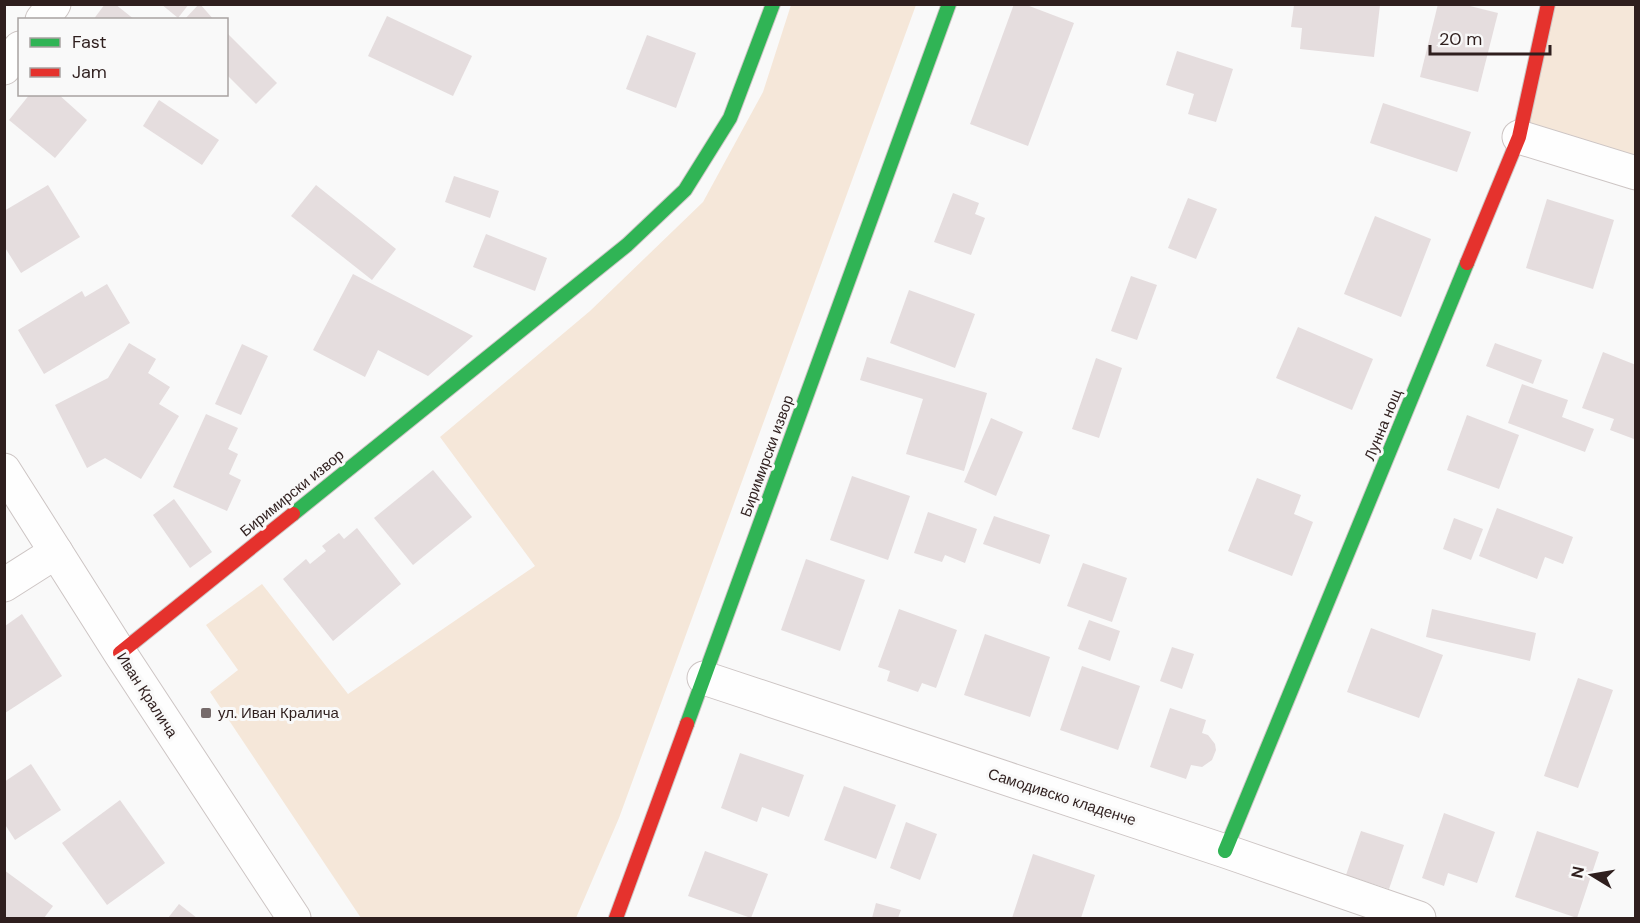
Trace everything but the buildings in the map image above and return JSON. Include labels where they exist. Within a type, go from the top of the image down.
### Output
[{"type":"street","points":[[44,18],[54,4]]},
{"type":"street","name":"Биримирски извор","points":[[120,653],[627,244],[685,190],[730,118],[773,4]]},
{"type":"street","name":"Биримирски извор","points":[[616,918],[949,4]]},
{"type":"street","name":"Лунна нощ","points":[[1225,851],[1519,137],[1548,4]]},
{"type":"street","points":[[4,68],[18,50]]},
{"type":"street","points":[[1519,137],[1635,173]]},
{"type":"street","name":"Иван Кралича","points":[[4,470],[120,653],[294,918]]},
{"type":"street","points":[[4,585],[56,552]]},
{"type":"street","name":"Самодивско кладенче","points":[[704,678],[1419,918]]},
{"type":"shaded area","points":[[791,5],[916,5],[619,818],[576,918],[361,918],[210,692],[238,670],[206,625],[262,584],[348,694],[535,566],[440,437],[590,311],[703,202],[763,92]]},
{"type":"shaded area","points":[[1548,5],[1635,5],[1635,173],[1519,137]]},
{"type":"traffic: fast","points":[[293,514],[627,245],[685,190],[730,118],[773,4]]},
{"type":"traffic: fast","points":[[687,724],[949,4]]},
{"type":"traffic: fast","points":[[1225,851],[1467,263]]},
{"type":"traffic: jam","points":[[1467,263],[1519,137],[1548,4]]},
{"type":"traffic: jam","points":[[120,653],[293,514]]},
{"type":"traffic: jam","points":[[616,918],[687,724]]},
{"type":"place","name":"ул. Иван Кралича","points":[[206,713]]}]
